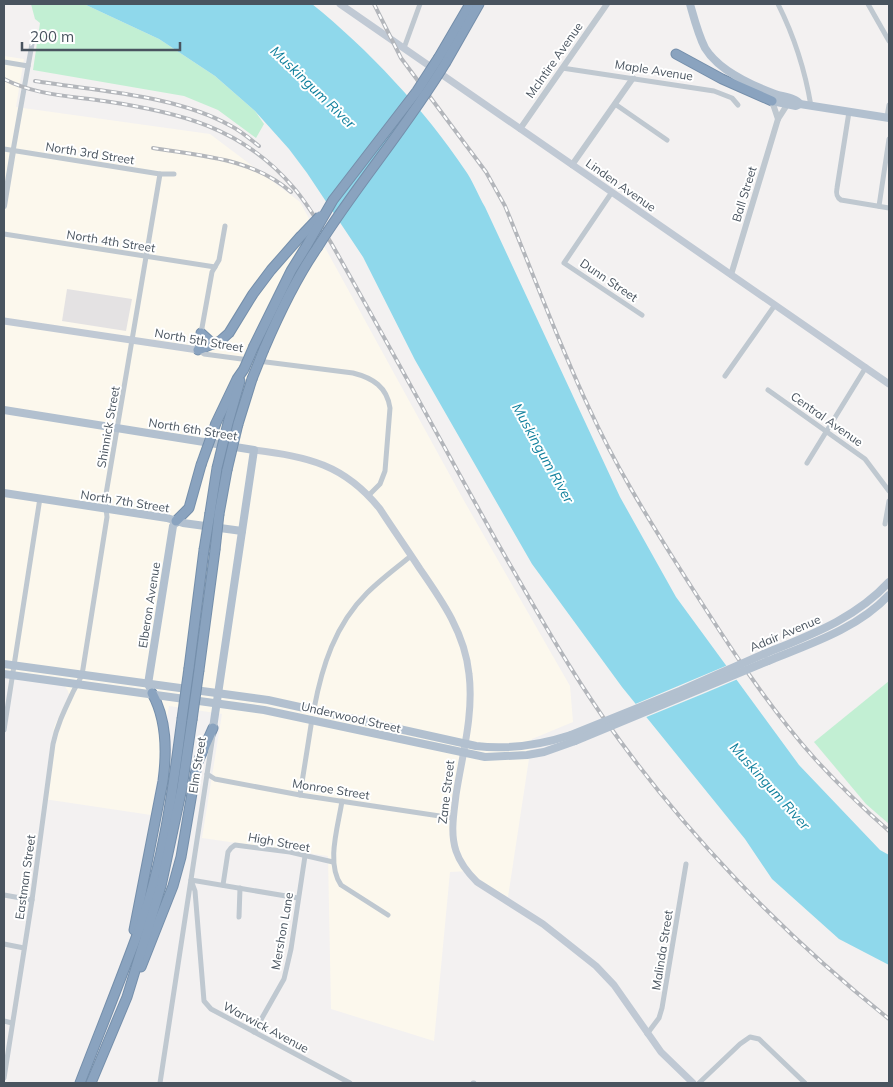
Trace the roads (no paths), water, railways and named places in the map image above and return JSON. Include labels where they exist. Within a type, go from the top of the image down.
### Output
[{"type":"highway","points":[[80,1083],[140,927],[161,846],[187,719],[227,470],[238,424],[252,379],[281,308],[298,276],[334,221],[423,100],[470,4]]},
{"type":"highway","points":[[198,350],[220,341],[229,334],[253,294],[271,270],[333,200],[443,60],[479,4]]},
{"type":"highway","points":[[676,54],[722,79],[772,101]]},
{"type":"highway","points":[[194,669],[204,550],[217,468],[244,369],[291,271],[333,200]]},
{"type":"highway","points":[[201,333],[213,344]]},
{"type":"highway","points":[[176,521],[189,508],[201,465],[216,423],[237,379],[244,369]]},
{"type":"highway","points":[[131,949],[143,877],[164,781],[166,760],[162,721],[152,693]]},
{"type":"highway","points":[[127,997],[161,886],[182,788],[187,719]]},
{"type":"highway","points":[[91,1083],[147,954],[173,886],[181,857],[195,771],[200,755],[213,728]]},
{"type":"main road","name":"Linden Avenue","points":[[340,4],[889,384]]},
{"type":"main road","points":[[690,4],[695,23],[706,48],[722,65],[751,84],[779,96],[797,100],[800,104]]},
{"type":"main road","points":[[772,101],[787,105],[796,106],[800,104],[888,118]]},
{"type":"main road","name":"North 5th Street","points":[[4,321],[198,350]]},
{"type":"main road","name":"North 6th Street","points":[[4,410],[300,458],[317,462],[341,473],[369,495]]},
{"type":"main road","name":"Elm Street","points":[[213,728],[254,450]]},
{"type":"main road","name":"North 7th Street","points":[[4,493],[242,532]]},
{"type":"main road","name":"Zane Street","points":[[369,495],[447,609],[464,646],[470,687],[470,712],[453,818],[453,838],[460,862],[470,876],[487,889],[544,924],[596,966],[614,985],[647,1035],[661,1052],[693,1083]]},
{"type":"main road","name":"Elberon Avenue","points":[[148,684],[173,526],[176,521]]},
{"type":"main road","name":"Adair Avenue","points":[[766,658],[844,619],[889,582]]},
{"type":"main road","name":"Adair Avenue","points":[[682,694],[766,658],[844,628],[866,615],[889,596]]},
{"type":"main road","name":"Underwood Street","points":[[4,664],[268,700],[464,744],[487,747],[522,746],[573,738]]},
{"type":"main road","name":"Underwood Street","points":[[4,674],[218,702],[312,719],[463,753],[485,756],[520,756],[544,752],[573,738],[682,694]]},
{"type":"main road","points":[[148,684],[152,693]]},
{"type":"street","points":[[404,48],[420,4]]},
{"type":"street","name":"McIntire Avenue","points":[[520,129],[607,4]]},
{"type":"street","points":[[778,4],[789,26],[811,106]]},
{"type":"street","points":[[868,4],[889,41]]},
{"type":"street","points":[[4,206],[32,44]]},
{"type":"street","points":[[4,62],[28,66]]},
{"type":"street","name":"Maple Avenue","points":[[562,68],[714,92],[732,98],[738,105]]},
{"type":"street","points":[[572,165],[633,78]]},
{"type":"street","points":[[772,101],[778,119]]},
{"type":"street","points":[[615,104],[667,140]]},
{"type":"street","name":"Ball Street","points":[[731,275],[778,119],[787,105]]},
{"type":"street","points":[[888,118],[889,105]]},
{"type":"street","points":[[849,112],[836,194],[841,200],[889,208]]},
{"type":"street","points":[[879,206],[889,138]]},
{"type":"street","name":"North 3rd Street","points":[[4,149],[160,174],[174,174]]},
{"type":"street","name":"Shinnick Street","points":[[79,684],[107,517],[105,500],[160,174]]},
{"type":"street","name":"Dunn Street","points":[[612,192],[564,262],[642,315]]},
{"type":"street","points":[[198,350],[212,272],[219,260],[225,226]]},
{"type":"street","name":"North 4th Street","points":[[4,234],[215,267]]},
{"type":"street","points":[[725,376],[775,305]]},
{"type":"street","name":"North 5th Street","points":[[198,350],[209,355],[367,376],[374,380],[385,391],[389,399],[390,408],[385,471],[380,484],[369,495]]},
{"type":"street","points":[[807,462],[866,367]]},
{"type":"street","name":"Central Avenue","points":[[768,390],[865,459],[889,491]]},
{"type":"street","points":[[4,730],[40,498]]},
{"type":"street","points":[[886,524],[889,501]]},
{"type":"street","points":[[314,709],[323,666],[335,637],[344,622],[368,592],[411,556]]},
{"type":"street","name":"Eastman Street","points":[[4,1078],[32,900],[53,744],[60,719],[74,690],[79,684]]},
{"type":"street","points":[[300,795],[312,719]]},
{"type":"street","name":"Elm Street","points":[[160,1083],[213,728]]},
{"type":"street","name":"Monroe Street","points":[[207,774],[215,779],[300,795],[453,818]]},
{"type":"street","points":[[342,801],[333,862],[336,878],[341,885],[388,915]]},
{"type":"street","name":"High Street","points":[[223,885],[228,852],[235,845],[246,845],[333,862]]},
{"type":"street","name":"Mershon Lane","points":[[254,1032],[284,979],[305,856]]},
{"type":"street","name":"Malinda Street","points":[[647,1035],[659,1018],[662,1008],[686,864]]},
{"type":"street","points":[[190,880],[298,898]]},
{"type":"street","name":"Warwick Avenue","points":[[190,880],[195,891],[204,1001],[211,1009],[350,1083]]},
{"type":"street","points":[[239,917],[240,888]]},
{"type":"street","points":[[4,895],[32,900]]},
{"type":"street","points":[[4,944],[24,948]]},
{"type":"street","points":[[4,1021],[12,1023]]},
{"type":"street","points":[[699,1083],[745,1039],[750,1037],[756,1037],[767,1046],[805,1083]]},
{"type":"water","name":"Muskingum River","points":[[84,4],[312,4],[354,40],[414,103],[449,147],[473,183],[620,497],[676,597],[799,765],[880,850],[889,855],[889,965],[839,939],[772,879],[745,839],[622,687],[532,564],[415,360],[363,257],[289,149],[255,111],[215,76],[159,39]]},
{"type":"railway","points":[[374,4],[401,58],[486,172],[505,206],[556,333],[589,408],[621,470],[668,549],[728,643],[761,691],[797,738],[852,797],[889,831]]},
{"type":"railway","points":[[4,79],[40,92],[131,105],[183,117],[230,136],[252,150],[293,187],[330,241],[497,542],[561,653],[633,759],[700,839],[772,916],[810,952],[889,1019]]},
{"type":"railway","points":[[35,81],[110,91],[186,107],[231,126],[259,146]]},
{"type":"railway","points":[[153,148],[207,156],[243,165],[260,172],[291,192]]}]
